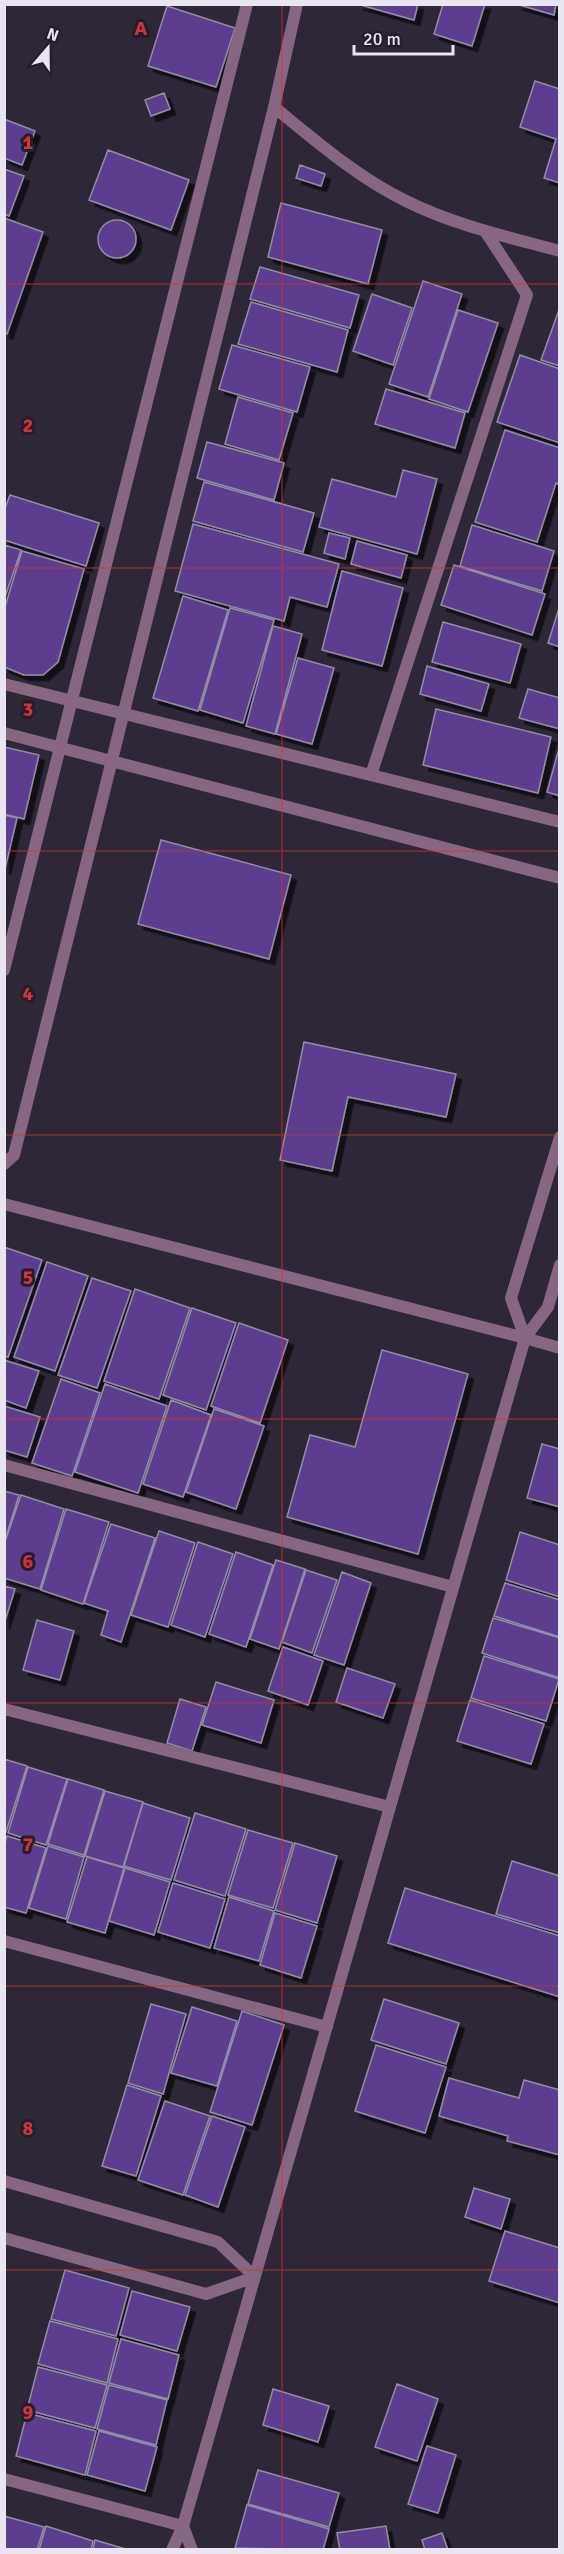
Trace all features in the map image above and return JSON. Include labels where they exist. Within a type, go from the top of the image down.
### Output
[{"type":"street","points":[[4,970],[7,949],[72,701],[247,4]]},
{"type":"street","points":[[4,1164],[14,1155],[274,107],[297,4]]},
{"type":"street","points":[[274,107],[337,158],[405,201],[485,231],[560,251]]},
{"type":"street","points":[[371,775],[527,295],[485,231]]},
{"type":"street","points":[[4,684],[560,822]]},
{"type":"street","points":[[4,733],[560,878]]},
{"type":"street","points":[[525,1338],[511,1298],[560,1137]]},
{"type":"street","points":[[4,1204],[560,1348]]},
{"type":"street","points":[[172,2550],[183,2526],[525,1338],[548,1307],[560,1265]]},
{"type":"street","points":[[4,1465],[453,1587]]},
{"type":"street","points":[[4,1710],[390,1807]]},
{"type":"street","points":[[4,1941],[327,2027]]},
{"type":"street","points":[[4,2181],[218,2242],[255,2277]]},
{"type":"street","points":[[4,2238],[206,2294],[255,2277]]},
{"type":"street","points":[[4,2479],[183,2526]]},
{"type":"street","points":[[183,2526],[192,2550]]},
{"type":"building","points":[[357,4],[418,4],[414,20]]},
{"type":"building","points":[[443,4],[485,4],[472,46],[434,34]]},
{"type":"building","points":[[516,4],[556,4],[554,15]]},
{"type":"building","points":[[167,6],[235,28],[216,87],[148,66]]},
{"type":"building","points":[[535,81],[560,89],[560,183],[544,178],[556,139],[520,127]]},
{"type":"building","points":[[164,93],[170,109],[151,116],[145,100]]},
{"type":"building","points":[[4,119],[35,131],[22,165],[4,158]]},
{"type":"building","points":[[108,150],[189,180],[171,230],[89,200]]},
{"type":"building","points":[[300,165],[325,174],[321,186],[296,178]]},
{"type":"building","points":[[4,169],[24,176],[9,216],[4,214]]},
{"type":"building","points":[[281,203],[382,230],[368,284],[268,257]]},
{"type":"building","points":[[4,218],[43,232],[7,334],[4,333]]},
{"type":"building","points":[[117,220],[124,221],[130,226],[135,232],[135,246],[130,252],[124,257],[117,258],[110,257],[104,252],[99,246],[98,239],[99,232],[104,226],[110,221]]},
{"type":"building","points":[[260,267],[359,295],[350,328],[250,299]]},
{"type":"building","points":[[423,281],[462,294],[428,397],[389,384]]},
{"type":"building","points":[[372,294],[412,308],[393,365],[353,351]]},
{"type":"building","points":[[251,302],[348,330],[337,372],[238,344]]},
{"type":"building","points":[[560,307],[560,366],[541,360]]},
{"type":"building","points":[[458,310],[498,323],[468,412],[429,399]]},
{"type":"building","points":[[232,345],[310,367],[297,412],[219,389]]},
{"type":"building","points":[[520,355],[560,369],[560,443],[497,422]]},
{"type":"building","points":[[386,389],[465,413],[455,448],[375,424]]},
{"type":"building","points":[[238,397],[293,413],[279,460],[225,444]]},
{"type":"building","points":[[505,430],[560,448],[560,485],[556,483],[537,542],[475,522]]},
{"type":"building","points":[[207,442],[284,463],[274,500],[197,478]]},
{"type":"building","points":[[403,470],[437,479],[417,554],[319,527],[332,479],[396,497]]},
{"type":"building","points":[[204,482],[314,513],[303,552],[193,521]]},
{"type":"building","points":[[10,495],[99,523],[86,566],[4,540],[4,511]]},
{"type":"building","points":[[193,524],[339,564],[327,607],[290,597],[284,621],[175,591]]},
{"type":"building","points":[[472,525],[554,551],[542,591],[460,566]]},
{"type":"building","points":[[329,533],[350,538],[345,559],[324,553]]},
{"type":"building","points":[[357,541],[407,555],[401,578],[351,564]]},
{"type":"building","points":[[4,545],[21,550],[4,600]]},
{"type":"building","points":[[22,551],[84,569],[58,662],[43,675],[24,675],[4,667],[4,610]]},
{"type":"building","points":[[454,565],[545,594],[532,635],[441,605]]},
{"type":"building","points":[[342,571],[403,588],[382,666],[322,650]]},
{"type":"building","points":[[183,596],[228,610],[198,711],[153,698]]},
{"type":"building","points":[[560,605],[560,647],[548,643]]},
{"type":"building","points":[[230,608],[274,620],[243,723],[200,710]]},
{"type":"building","points":[[443,622],[521,644],[510,683],[432,662]]},
{"type":"building","points":[[273,626],[302,634],[275,734],[246,726]]},
{"type":"building","points":[[298,658],[334,668],[312,744],[276,734]]},
{"type":"building","points":[[427,666],[489,684],[481,711],[420,694]]},
{"type":"building","points":[[528,689],[560,698],[560,729],[519,718]]},
{"type":"building","points":[[436,709],[551,737],[538,793],[423,765]]},
{"type":"building","points":[[4,747],[39,755],[24,819],[4,814]]},
{"type":"building","points":[[558,752],[560,753],[560,796],[547,792]]},
{"type":"building","points":[[4,815],[17,818],[5,869],[4,869]]},
{"type":"building","points":[[161,840],[291,875],[269,959],[138,924]]},
{"type":"building","points":[[304,1042],[456,1074],[446,1117],[348,1097],[332,1171],[280,1160]]},
{"type":"building","points":[[4,1247],[42,1260],[8,1357],[4,1356]]},
{"type":"building","points":[[47,1262],[88,1276],[55,1371],[14,1357]]},
{"type":"building","points":[[92,1278],[131,1291],[97,1388],[58,1375]]},
{"type":"building","points":[[135,1289],[190,1308],[159,1399],[104,1381]]},
{"type":"building","points":[[192,1308],[236,1323],[206,1410],[163,1395]]},
{"type":"building","points":[[239,1323],[288,1340],[260,1423],[211,1406]]},
{"type":"building","points":[[382,1350],[468,1374],[418,1554],[287,1517],[310,1435],[355,1447]]},
{"type":"building","points":[[4,1360],[39,1371],[26,1408],[4,1400]]},
{"type":"building","points":[[61,1379],[100,1393],[72,1476],[32,1463]]},
{"type":"building","points":[[105,1384],[167,1406],[138,1493],[75,1472]]},
{"type":"building","points":[[171,1400],[211,1415],[183,1497],[143,1484]]},
{"type":"building","points":[[4,1406],[40,1417],[27,1457],[4,1450]]},
{"type":"building","points":[[214,1409],[264,1426],[236,1509],[186,1492]]},
{"type":"building","points":[[542,1444],[560,1449],[560,1507],[527,1498]]},
{"type":"building","points":[[4,1491],[19,1495],[5,1540],[4,1540]]},
{"type":"building","points":[[21,1495],[64,1509],[40,1589],[4,1578],[4,1545]]},
{"type":"building","points":[[66,1509],[109,1522],[83,1604],[41,1590]]},
{"type":"building","points":[[111,1524],[155,1538],[121,1642],[101,1635],[108,1611],[84,1603]]},
{"type":"building","points":[[159,1531],[195,1543],[168,1627],[131,1615]]},
{"type":"building","points":[[520,1532],[560,1545],[560,1597],[506,1580]]},
{"type":"building","points":[[198,1542],[233,1554],[205,1637],[171,1625]]},
{"type":"building","points":[[236,1552],[273,1565],[246,1647],[209,1634]]},
{"type":"building","points":[[276,1560],[305,1569],[279,1649],[250,1639]]},
{"type":"building","points":[[306,1570],[337,1580],[312,1653],[282,1642]]},
{"type":"building","points":[[342,1572],[371,1583],[344,1665],[314,1655]]},
{"type":"building","points":[[505,1583],[560,1600],[560,1637],[494,1616]]},
{"type":"building","points":[[4,1586],[15,1589],[4,1624]]},
{"type":"building","points":[[493,1618],[560,1638],[560,1678],[482,1653]]},
{"type":"building","points":[[37,1620],[74,1631],[60,1680],[23,1670]]},
{"type":"building","points":[[283,1647],[323,1661],[308,1705],[268,1691]]},
{"type":"building","points":[[484,1656],[559,1679],[546,1721],[471,1698]]},
{"type":"building","points":[[347,1668],[395,1684],[383,1718],[336,1702]]},
{"type":"building","points":[[216,1682],[274,1700],[261,1743],[202,1725]]},
{"type":"building","points":[[180,1699],[206,1707],[192,1751],[167,1743]]},
{"type":"building","points":[[470,1700],[544,1724],[531,1764],[457,1741]]},
{"type":"building","points":[[4,1759],[27,1766],[6,1832],[4,1831]]},
{"type":"building","points":[[28,1767],[67,1779],[46,1845],[8,1833]]},
{"type":"building","points":[[68,1779],[104,1790],[84,1855],[48,1844]]},
{"type":"building","points":[[105,1791],[143,1802],[123,1867],[85,1856]]},
{"type":"building","points":[[143,1803],[190,1818],[171,1880],[124,1866]]},
{"type":"building","points":[[195,1813],[246,1829],[225,1896],[174,1880]]},
{"type":"building","points":[[248,1830],[293,1843],[273,1908],[228,1895]]},
{"type":"building","points":[[7,1836],[46,1848],[26,1913],[4,1907],[4,1846]]},
{"type":"building","points":[[295,1843],[337,1856],[317,1923],[275,1910]]},
{"type":"building","points":[[48,1846],[84,1857],[66,1919],[29,1908]]},
{"type":"building","points":[[87,1857],[124,1868],[105,1933],[67,1922]]},
{"type":"building","points":[[512,1861],[560,1876],[560,1933],[496,1914]]},
{"type":"building","points":[[125,1868],[170,1882],[154,1935],[109,1921]]},
{"type":"building","points":[[173,1883],[225,1899],[210,1948],[158,1932]]},
{"type":"building","points":[[405,1888],[560,1936],[560,1997],[388,1943]]},
{"type":"building","points":[[229,1897],[274,1911],[259,1961],[214,1948]]},
{"type":"building","points":[[275,1913],[317,1926],[301,1978],[260,1965]]},
{"type":"building","points":[[384,1999],[459,2023],[446,2064],[371,2040]]},
{"type":"building","points":[[151,2004],[186,2014],[163,2094],[128,2083]]},
{"type":"building","points":[[192,2007],[237,2021],[217,2086],[171,2073]]},
{"type":"building","points":[[242,2011],[284,2025],[252,2125],[210,2112]]},
{"type":"building","points":[[376,2045],[446,2067],[425,2133],[355,2111]]},
{"type":"building","points":[[449,2078],[519,2098],[524,2080],[560,2090],[560,2155],[507,2141],[508,2136],[439,2116]]},
{"type":"building","points":[[127,2085],[161,2096],[136,2176],[102,2166]]},
{"type":"building","points":[[165,2101],[210,2116],[183,2195],[138,2180]]},
{"type":"building","points":[[212,2116],[245,2127],[218,2207],[185,2195]]},
{"type":"building","points":[[474,2188],[510,2199],[501,2229],[465,2217]]},
{"type":"building","points":[[505,2231],[560,2248],[560,2303],[489,2281]]},
{"type":"building","points":[[65,2270],[129,2288],[116,2336],[51,2319]]},
{"type":"building","points":[[132,2291],[190,2307],[177,2351],[120,2335]]},
{"type":"building","points":[[50,2321],[118,2339],[107,2383],[38,2364]]},
{"type":"building","points":[[121,2339],[179,2355],[168,2399],[109,2383]]},
{"type":"building","points":[[38,2367],[107,2385],[95,2428],[27,2410]]},
{"type":"building","points":[[397,2384],[438,2399],[417,2461],[375,2447]]},
{"type":"building","points":[[109,2385],[167,2400],[156,2445],[97,2429]]},
{"type":"building","points":[[273,2389],[329,2406],[318,2442],[263,2425]]},
{"type":"building","points":[[27,2413],[96,2431],[85,2475],[16,2456]]},
{"type":"building","points":[[99,2431],[157,2447],[145,2491],[87,2475]]},
{"type":"building","points":[[427,2446],[456,2455],[438,2513],[408,2504]]},
{"type":"building","points":[[258,2470],[339,2493],[329,2527],[248,2504]]},
{"type":"building","points":[[247,2505],[329,2529],[323,2550],[235,2548]]},
{"type":"building","points":[[4,2516],[44,2527],[37,2550],[4,2550]]},
{"type":"building","points":[[46,2526],[93,2541],[91,2550],[39,2550]]},
{"type":"building","points":[[386,2526],[390,2550],[340,2550],[337,2533]]},
{"type":"building","points":[[442,2533],[448,2550],[425,2550],[422,2540]]},
{"type":"building","points":[[95,2540],[129,2550],[93,2550]]}]
